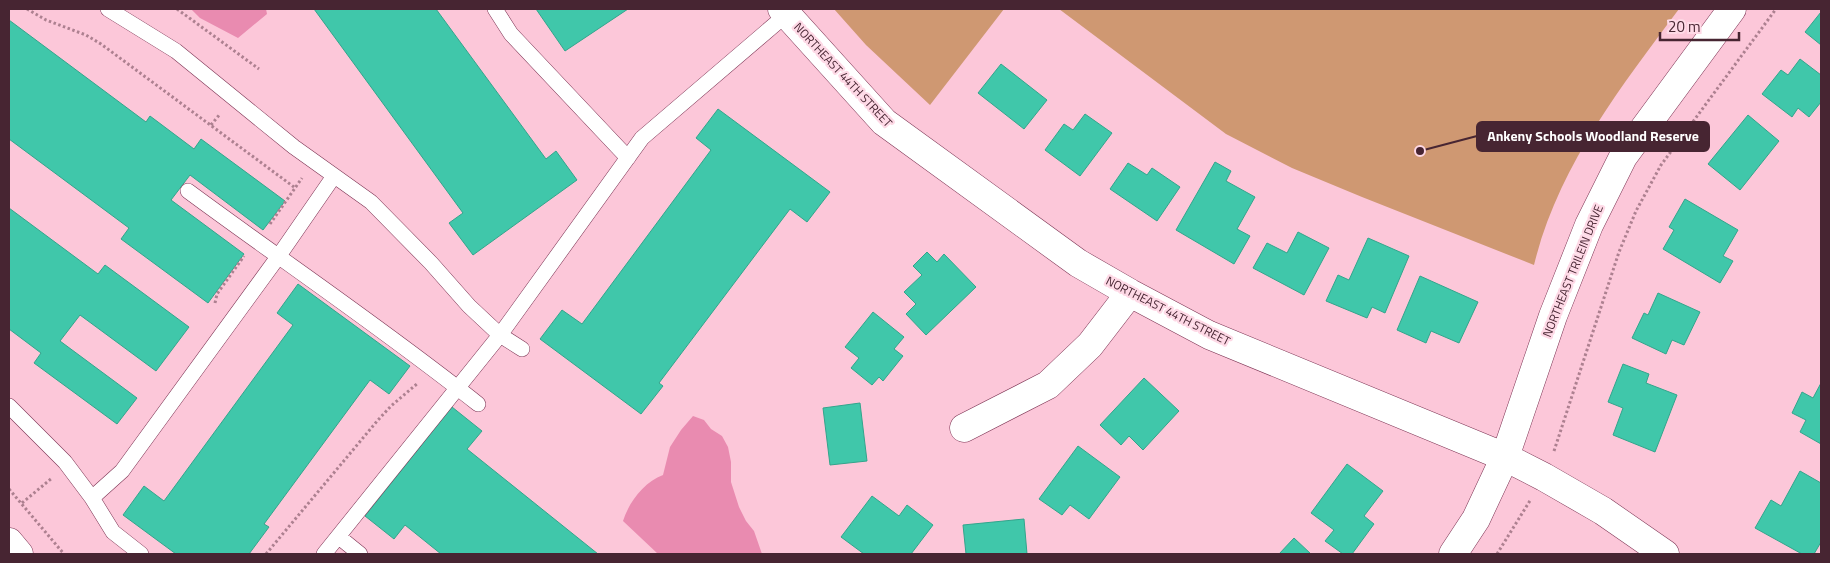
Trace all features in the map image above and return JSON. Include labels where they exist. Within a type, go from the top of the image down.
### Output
[{"type":"street","name":"NORTHEAST TRILEIN DRIVE","points":[[1453,554],[1476,519],[1505,457],[1553,316],[1593,216],[1624,157],[1732,9]]},
{"type":"street","name":"NORTHEAST 44TH STREET","points":[[784,12],[884,122],[1078,263],[1209,335],[1505,457],[1544,476],[1603,511],[1665,554]]},
{"type":"street","points":[[964,428],[1048,385],[1090,345],[1130,293]]},
{"type":"street","points":[[9,542],[19,554]]},
{"type":"lane","points":[[108,9],[176,51],[294,147],[371,202],[469,306],[500,335],[522,349]]},
{"type":"lane","points":[[495,9],[511,34],[628,158]]},
{"type":"lane","points":[[324,554],[500,335],[642,138],[784,12]]},
{"type":"lane","points":[[92,498],[122,472],[334,176]]},
{"type":"lane","points":[[188,191],[301,272],[478,404]]},
{"type":"lane","points":[[9,406],[67,466],[92,498],[113,532],[141,554]]},
{"type":"lane","points":[[339,537],[360,554]]},
{"type":"path","points":[[27,9],[46,20],[86,35],[102,44],[294,187]]},
{"type":"path","points":[[177,9],[259,69]]},
{"type":"path","points":[[1497,554],[1544,476],[1556,445],[1616,261],[1636,211],[1661,164],[1776,9]]},
{"type":"path","points":[[266,554],[378,420],[391,406],[435,371]]},
{"type":"path","points":[[22,503],[67,466]]},
{"type":"path","points":[[9,489],[64,554]]},
{"type":"shaded area","points":[[191,9],[266,9],[267,14],[238,38],[200,18]]},
{"type":"shaded area","points":[[834,9],[1004,9],[930,105],[866,45]]},
{"type":"shaded area","points":[[1059,9],[1679,9],[1593,130],[1558,195],[1534,265],[1292,168],[1226,134]]},
{"type":"shaded area","points":[[693,416],[704,420],[711,429],[722,436],[728,447],[731,462],[731,482],[739,507],[754,531],[762,554],[658,554],[623,521],[629,507],[638,494],[650,482],[663,475],[670,447]]},
{"type":"building","points":[[314,9],[436,9],[546,159],[556,151],[577,180],[473,255],[449,223],[463,213]]},
{"type":"building","points":[[536,9],[628,9],[565,51]]},
{"type":"building","points":[[1821,12],[1821,45],[1805,32]]},
{"type":"building","points":[[9,20],[146,122],[150,116],[194,149],[201,139],[285,201],[263,230],[190,175],[171,200],[244,254],[208,303],[121,239],[129,228],[9,139]]},
{"type":"building","points":[[1800,59],[1821,75],[1821,102],[1809,117],[1798,108],[1792,117],[1762,94],[1781,70],[1788,75]]},
{"type":"building","points":[[1001,64],[1047,100],[1024,129],[978,93]]},
{"type":"building","points":[[718,109],[830,192],[807,222],[790,209],[659,383],[663,386],[641,414],[540,339],[562,310],[582,324],[711,150],[696,138]]},
{"type":"building","points":[[1085,114],[1112,133],[1080,176],[1045,150],[1064,124],[1073,130]]},
{"type":"building","points":[[1748,115],[1779,141],[1740,190],[1708,164]]},
{"type":"building","points":[[1215,162],[1231,171],[1226,181],[1255,197],[1237,229],[1250,236],[1234,264],[1176,230]]},
{"type":"building","points":[[1128,163],[1147,175],[1152,168],[1180,187],[1157,221],[1110,189]]},
{"type":"building","points":[[1685,199],[1738,230],[1723,256],[1733,261],[1720,283],[1663,249],[1674,230],[1669,227]]},
{"type":"building","points":[[9,208],[98,274],[105,265],[189,327],[156,371],[80,315],[60,341],[137,398],[117,424],[34,363],[41,353],[9,329]]},
{"type":"building","points":[[1298,232],[1329,248],[1304,295],[1253,268],[1267,243],[1287,253]]},
{"type":"building","points":[[1368,238],[1409,256],[1385,313],[1372,307],[1367,318],[1326,301],[1338,275],[1349,280]]},
{"type":"building","points":[[927,252],[937,262],[944,254],[976,287],[926,335],[906,314],[916,304],[904,292],[922,275],[913,266]]},
{"type":"building","points":[[1420,276],[1478,302],[1459,343],[1431,331],[1426,343],[1397,330]]},
{"type":"building","points":[[298,284],[410,366],[389,394],[370,380],[264,524],[269,527],[249,554],[176,554],[123,515],[144,486],[164,501],[293,325],[277,313]]},
{"type":"building","points":[[1658,293],[1700,312],[1684,345],[1672,340],[1666,354],[1632,338],[1644,313],[1648,315]]},
{"type":"building","points":[[873,312],[904,337],[894,349],[903,356],[883,381],[879,377],[872,385],[851,368],[859,358],[845,347]]},
{"type":"building","points":[[1623,364],[1649,374],[1646,383],[1677,395],[1655,452],[1613,435],[1623,408],[1608,402]]},
{"type":"building","points":[[1144,378],[1179,411],[1143,450],[1129,436],[1121,445],[1100,425]]},
{"type":"building","points":[[1821,383],[1821,444],[1800,432],[1806,420],[1792,413],[1802,392],[1813,398]]},
{"type":"building","points":[[860,403],[867,461],[830,465],[823,408]]},
{"type":"building","points":[[452,407],[482,431],[467,449],[598,554],[441,554],[405,525],[394,539],[365,516]]},
{"type":"building","points":[[1078,446],[1120,477],[1089,519],[1070,505],[1062,515],[1039,499]]},
{"type":"building","points":[[1347,464],[1383,491],[1364,516],[1374,524],[1352,554],[1343,554],[1325,541],[1334,530],[1311,513]]},
{"type":"building","points":[[1800,471],[1821,483],[1821,542],[1814,554],[1802,554],[1755,528],[1771,500],[1781,506]]},
{"type":"building","points":[[872,496],[899,516],[907,505],[933,525],[911,554],[864,554],[841,537]]},
{"type":"building","points":[[1024,519],[1027,554],[966,554],[963,525]]},
{"type":"building","points":[[1294,538],[1311,554],[1279,554]]},
{"type":"place","name":"Ankeny Schools Woodland Reserve","points":[[1420,151]]}]
